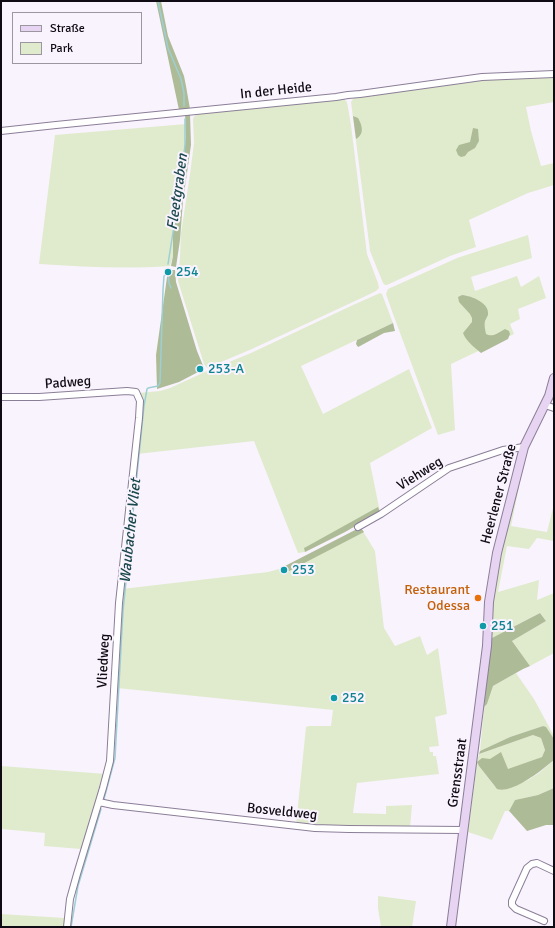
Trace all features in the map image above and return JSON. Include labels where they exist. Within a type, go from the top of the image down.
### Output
[{"type":"main road","name":"Heerlener Straße","points":[[488,622],[490,589],[497,553],[524,447],[549,396],[554,378]]},
{"type":"main road","name":"Grensstraat","points":[[451,927],[487,646],[488,622]]},
{"type":"street","name":"In der Heide","points":[[1,131],[336,97],[482,77],[554,74]]},
{"type":"street","name":"Padweg","points":[[1,397],[38,397],[127,391],[136,392]]},
{"type":"street","name":"Vliedweg","points":[[67,927],[70,899],[109,767],[111,752],[119,603],[140,409],[140,398],[136,392]]},
{"type":"street","points":[[544,406],[554,408]]},
{"type":"street","name":"Viehweg","points":[[358,527],[381,514],[449,468],[503,450],[524,447]]},
{"type":"street","name":"Bosveldweg","points":[[99,802],[113,805],[315,828],[349,830],[463,830]]},
{"type":"street","points":[[544,922],[516,909],[512,905],[512,901],[527,868],[532,864],[537,864],[554,871]]},
{"type":"green space","points":[[156,1],[161,1],[168,36],[184,76],[190,109],[179,110]]},
{"type":"green space","points":[[554,76],[554,102],[526,107],[541,166],[554,163],[554,185],[528,193],[469,220],[476,247],[450,256],[385,285],[370,251],[351,102],[353,99],[356,96],[487,79]]},
{"type":"green space","points":[[344,99],[347,102],[351,125],[367,254],[379,288],[368,295],[252,349],[207,368],[204,364],[178,281],[181,233],[194,143],[194,117],[197,114],[204,113]]},
{"type":"green space","points":[[185,114],[190,114],[191,145],[176,267],[171,266],[173,256],[173,228],[186,137]]},
{"type":"green space","points":[[353,116],[358,118],[362,129],[361,135],[356,139]]},
{"type":"green space","points":[[186,124],[186,137],[173,228],[173,256],[170,266],[105,267],[39,264],[55,135]]},
{"type":"green space","points":[[473,128],[478,129],[479,141],[475,148],[468,152],[465,156],[461,157],[458,155],[456,150],[459,145],[470,142]]},
{"type":"green space","points":[[528,235],[532,258],[471,277],[475,291],[517,276],[521,287],[539,276],[546,298],[518,309],[520,319],[510,324],[514,334],[451,364],[455,430],[438,435],[386,294],[388,289],[457,258]]},
{"type":"green space","points":[[168,270],[175,270],[176,282],[197,351],[204,368],[179,382],[157,389],[156,355]]},
{"type":"green space","points":[[380,293],[382,294],[393,323],[301,366],[323,414],[409,369],[432,428],[370,463],[380,512],[305,552],[298,553],[254,441],[137,454],[139,393],[160,391],[170,388],[251,353]]},
{"type":"green space","points":[[462,295],[480,301],[486,307],[488,315],[485,321],[486,334],[494,335],[505,329],[509,331],[510,334],[508,339],[481,353],[470,344],[463,333],[472,322],[472,318],[459,302],[458,297]]},
{"type":"green space","points":[[393,323],[395,331],[384,333],[358,347],[356,344],[357,340]]},
{"type":"green space","points":[[518,481],[519,487],[511,526],[547,532],[554,504],[554,541],[537,538],[529,549],[507,546],[498,592],[539,580],[537,600],[554,593],[554,653],[530,666],[512,641],[546,621],[540,613],[490,639],[494,581]]},
{"type":"green space","points":[[378,507],[380,512],[305,552],[304,548]]},
{"type":"green space","points":[[361,528],[375,551],[384,628],[395,646],[420,636],[427,655],[438,648],[447,714],[435,717],[439,746],[429,747],[430,752],[433,752],[433,756],[436,756],[439,774],[357,783],[353,813],[386,814],[386,806],[412,805],[410,828],[296,825],[306,727],[331,726],[333,710],[117,688],[122,589],[268,572],[283,568]]},
{"type":"green space","points":[[361,528],[364,532],[289,571],[286,571],[285,566]]},
{"type":"green space","points":[[540,613],[546,621],[512,641],[530,666],[493,686],[487,704],[484,707],[490,639]]},
{"type":"green space","points":[[516,673],[534,699],[554,736],[554,739],[543,726],[510,737],[480,751],[484,707],[487,704],[493,686]]},
{"type":"green space","points":[[543,726],[546,727],[554,739],[554,760],[519,785],[502,790],[497,789],[477,762],[482,758],[490,759],[501,752],[508,769],[542,757],[545,750],[541,738],[533,735],[479,754],[480,751],[510,737]]},
{"type":"green space","points":[[533,735],[541,738],[545,750],[542,757],[508,770],[490,759],[479,766],[495,787],[512,787],[539,773],[554,760],[554,788],[538,795],[515,800],[509,811],[505,811],[492,840],[468,832],[479,754]]},
{"type":"green space","points":[[1,766],[106,774],[83,847],[81,849],[44,846],[45,833],[1,829]]},
{"type":"green space","points":[[554,788],[554,825],[546,825],[527,831],[509,811],[515,800],[538,795]]},
{"type":"green space","points":[[378,896],[416,901],[412,927],[381,927]]},
{"type":"green space","points":[[1,914],[65,918],[64,927],[1,927]]},
{"type":"waterway","name":"Fleetgraben","points":[[158,1],[168,48],[181,79],[184,93],[184,106]]},
{"type":"waterway","name":"Fleetgraben","points":[[168,264],[185,145],[185,119]]},
{"type":"waterway","name":"Fleetgraben","points":[[168,273],[171,288]]},
{"type":"waterway","name":"Waubacher Vliet","points":[[104,799],[115,758],[123,611],[144,406],[147,389],[158,386],[160,383],[164,276],[168,273]]},
{"type":"waterway","name":"Waubacher Vliet","points":[[71,927],[78,886],[101,809]]},
{"type":"place","name":"254","points":[[168,272]]},
{"type":"place","name":"253-A","points":[[200,369]]},
{"type":"place","name":"253","points":[[284,570]]},
{"type":"place","name":"Restaurant Odessa","points":[[478,598]]},
{"type":"place","name":"251","points":[[483,626]]},
{"type":"place","name":"252","points":[[334,698]]}]
